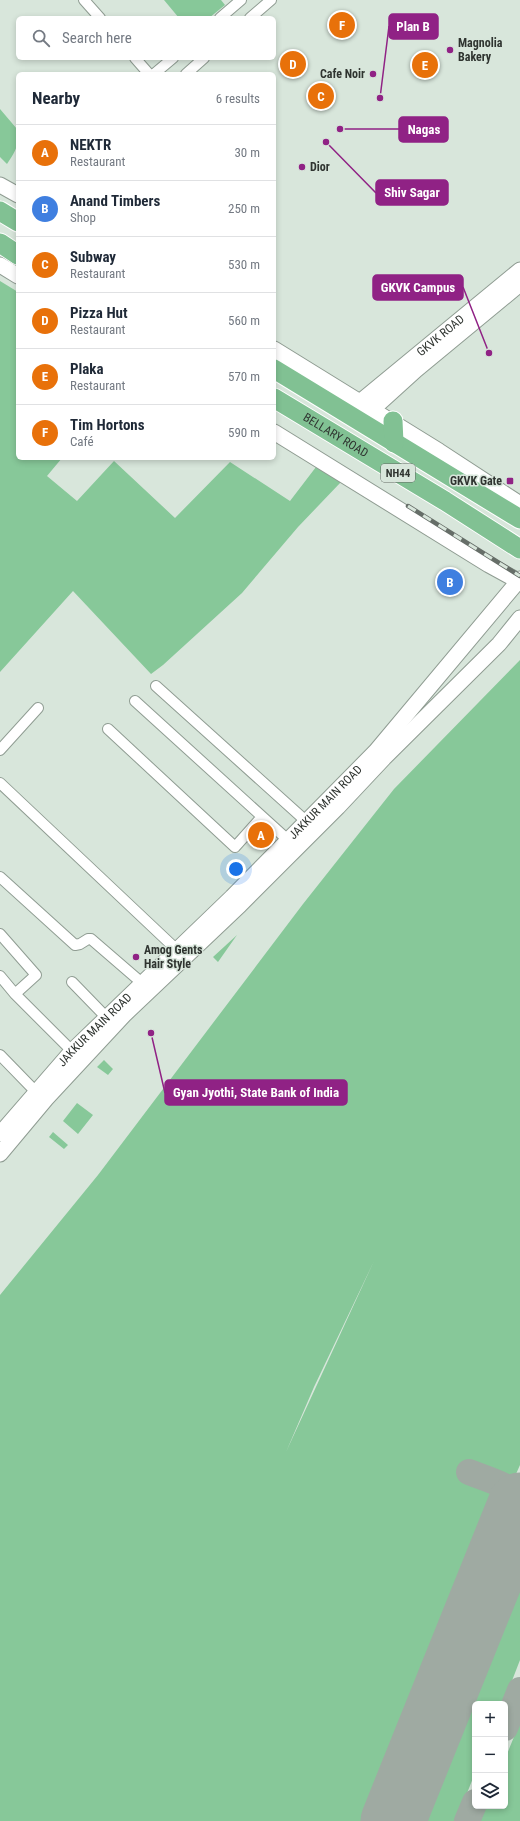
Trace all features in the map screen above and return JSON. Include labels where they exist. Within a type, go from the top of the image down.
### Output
[{"type":"highway","points":[[0,202],[16,212]]},
{"type":"highway","points":[[0,211],[16,221]]},
{"type":"highway","points":[[0,232],[16,242]]},
{"type":"highway","points":[[0,243],[16,253]]},
{"type":"highway","name":"BELLARY ROAD","points":[[276,370],[520,519]]},
{"type":"highway","name":"BELLARY ROAD","points":[[276,379],[520,526]]},
{"type":"highway","name":"BELLARY ROAD","points":[[276,399],[445,501],[520,549]]},
{"type":"highway","name":"BELLARY ROAD","points":[[276,410],[520,559]]},
{"type":"highway","points":[[393,421],[394,442]]},
{"type":"main road","points":[[0,185],[16,194]]},
{"type":"main road","points":[[0,265],[16,275]]},
{"type":"main road","name":"GKVK ROAD","points":[[367,405],[520,270]]},
{"type":"main road","name":"GKVK ROAD","points":[[367,405],[416,370],[520,284]]},
{"type":"main road","points":[[276,349],[393,421],[520,504]]},
{"type":"main road","points":[[276,433],[489,565],[519,581]]},
{"type":"main road","name":"JAKKUR MAIN ROAD","points":[[0,1154],[121,1011],[142,983],[289,841],[376,752],[519,581]]},
{"type":"main road","name":"JAKKUR MAIN ROAD","points":[[2,1129],[72,1052],[106,1018],[121,1011],[246,900],[384,758],[499,644],[515,627],[520,618]]},
{"type":"street","points":[[84,0],[98,16]]},
{"type":"street","points":[[222,16],[241,0]]},
{"type":"street","points":[[252,16],[271,0]]},
{"type":"street","points":[[137,60],[147,72]]},
{"type":"street","points":[[156,72],[171,60]]},
{"type":"street","points":[[188,72],[202,60]]},
{"type":"street","points":[[156,686],[307,822]]},
{"type":"street","points":[[135,701],[289,841]]},
{"type":"street","points":[[0,750],[38,708]]},
{"type":"street","points":[[108,729],[235,847],[262,818]]},
{"type":"street","points":[[0,784],[176,950]]},
{"type":"street","points":[[0,877],[75,945],[88,939],[94,941],[142,983]]},
{"type":"street","points":[[0,934],[36,975],[15,994]]},
{"type":"street","points":[[0,976],[15,994],[72,1052]]},
{"type":"street","points":[[72,982],[106,1018]]},
{"type":"street","points":[[0,1055],[36,1092]]},
{"type":"green space","points":[[164,0],[221,0],[225,5],[211,16],[177,16]]},
{"type":"green space","points":[[0,109],[16,128],[16,147],[7,164],[0,157]]},
{"type":"green space","points":[[0,281],[16,291],[16,460],[60,460],[47,476],[77,501],[114,461],[175,518],[230,462],[290,501],[316,467],[341,482],[298,527],[242,593],[163,665],[151,674],[73,591],[0,672]]},
{"type":"green space","points":[[520,660],[520,1465],[516,1474],[511,1477],[472,1462],[464,1481],[498,1497],[502,1501],[503,1507],[377,1821],[0,1821],[0,1295],[98,1175],[303,904],[394,789]],"holes":[[[374,1261],[286,1452],[314,1387]]]},
{"type":"green space","points":[[237,935],[218,962],[213,957]]},
{"type":"green space","points":[[104,1060],[113,1069],[108,1075],[97,1067]]},
{"type":"green space","points":[[77,1103],[93,1115],[78,1134],[63,1121]]},
{"type":"green space","points":[[53,1132],[68,1145],[64,1149],[49,1137]]},
{"type":"green space","points":[[520,1548],[520,1660],[504,1701],[472,1701],[472,1781],[456,1821],[410,1821]]},
{"type":"green space","points":[[520,1722],[520,1821],[480,1821],[485,1809],[508,1809],[508,1752]]},
{"type":"taxiway","points":[[469,1472],[505,1486],[512,1490],[520,1498]]},
{"type":"taxiway","points":[[508,1720],[520,1690]]},
{"type":"taxiway","points":[[467,1821],[472,1809]]},
{"type":"runway","points":[[393,1821],[520,1505]]},
{"type":"railway","points":[[408,506],[520,576]]},
{"type":"place","name":"Tim Hortons","points":[[342,25]]},
{"type":"place","name":"Magnolia Bakery","points":[[450,50]]},
{"type":"place","name":"Pizza Hut","points":[[293,64]]},
{"type":"place","name":"Plaka","points":[[425,65]]},
{"type":"place","name":"Cafe Noir","points":[[373,74]]},
{"type":"place","name":"Subway","points":[[321,96]]},
{"type":"place","name":"Plan B","points":[[380,98]]},
{"type":"place","name":"Nagas","points":[[340,129]]},
{"type":"place","name":"Shiv Sagar","points":[[326,142]]},
{"type":"place","name":"Dior","points":[[302,167]]},
{"type":"place","name":"GKVK Campus","points":[[489,353]]},
{"type":"place","name":"GKVK Gate","points":[[510,481]]},
{"type":"place","name":"Anand Timbers","points":[[450,582]]},
{"type":"place","name":"NEKTR","points":[[261,835]]},
{"type":"place","name":"Amog Gents Hair Style","points":[[136,957]]},
{"type":"place","name":"Gyan Jyothi, State Bank of India","points":[[151,1033]]}]
